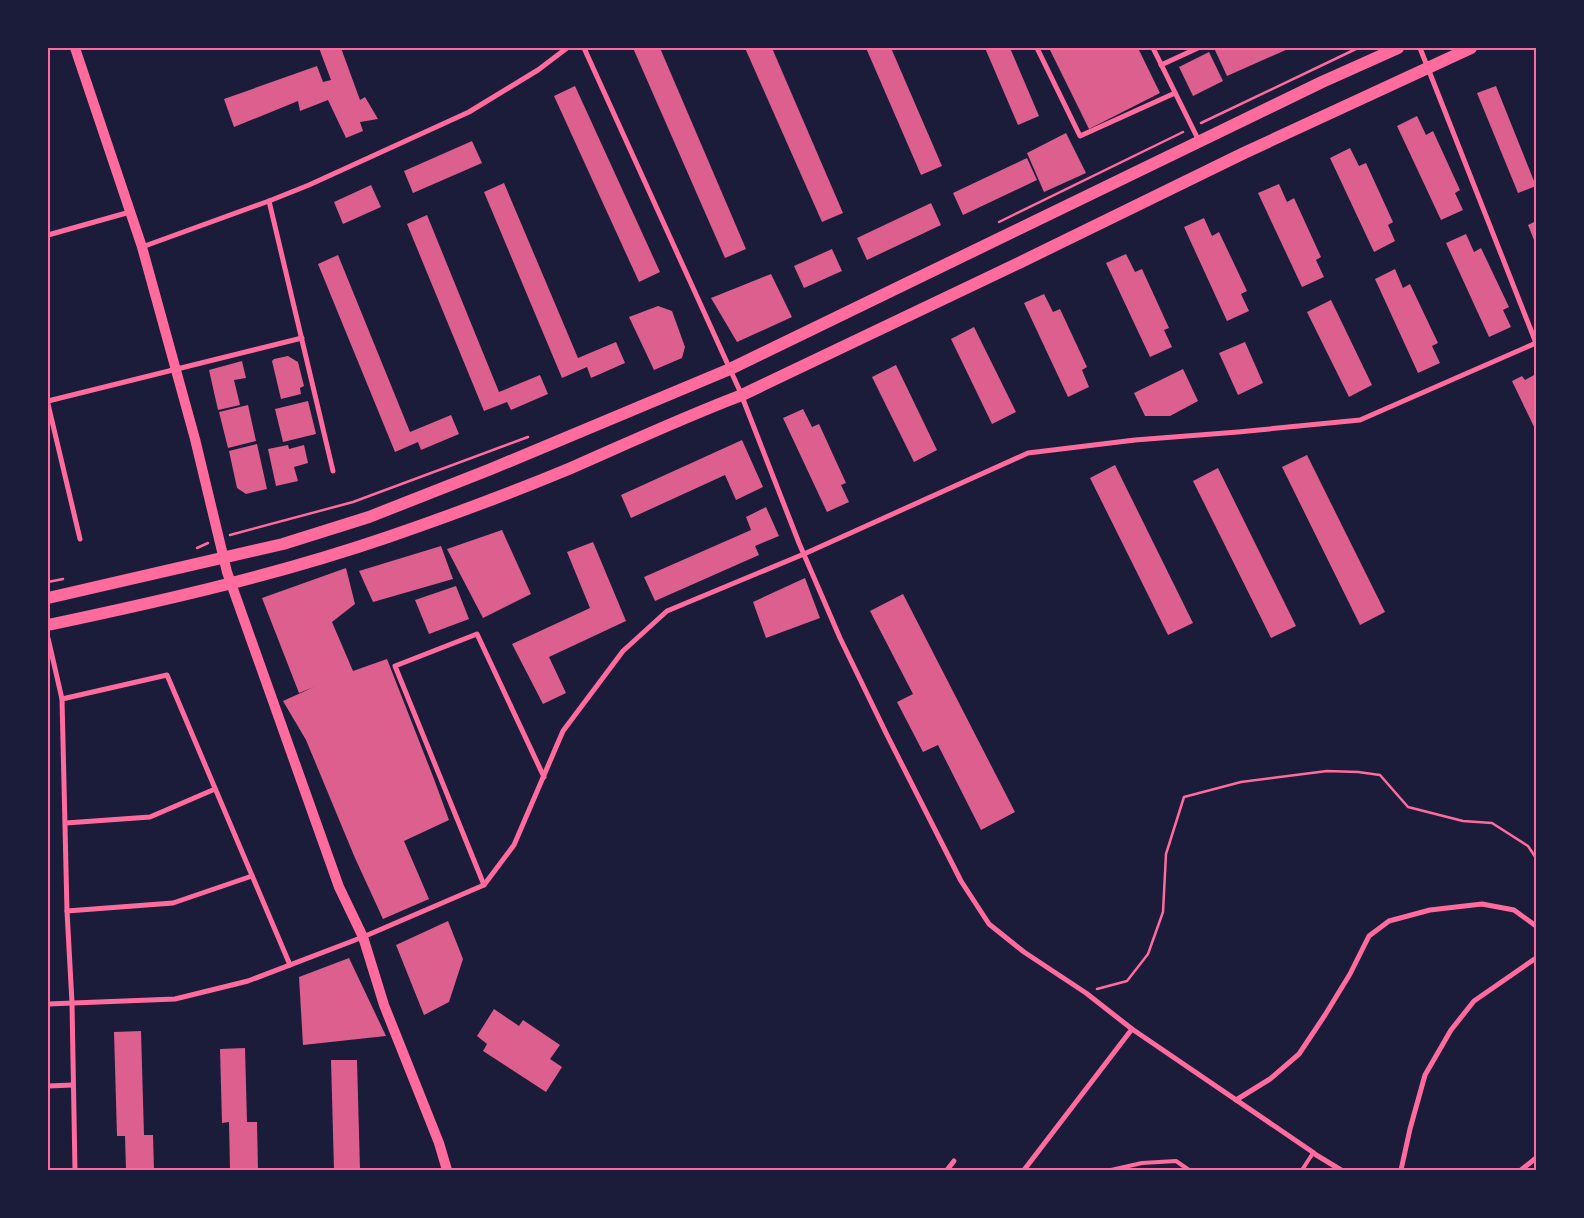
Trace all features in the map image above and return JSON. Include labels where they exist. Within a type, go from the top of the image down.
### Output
[{"type":"main road","points":[[75,48],[142,247],[195,439],[231,583],[339,887],[363,938],[384,1005],[439,1144],[447,1170]]},
{"type":"main road","points":[[48,598],[283,544],[369,517],[491,469],[730,369],[1199,141],[1398,48]]},
{"type":"main road","points":[[48,625],[142,606],[339,553],[469,508],[570,468],[742,395],[1244,153],[1471,48]]},
{"type":"street","points":[[142,247],[310,185],[469,112],[538,70],[567,48]]},
{"type":"street","points":[[584,48],[742,395],[804,554],[840,638],[886,734],[973,901],[989,924],[1024,952],[1086,993],[1132,1029],[1313,1153],[1341,1170]]},
{"type":"street","points":[[1037,48],[1080,136],[1175,93]]},
{"type":"street","points":[[1153,48],[1199,141]]},
{"type":"street","points":[[1161,66],[1198,48]]},
{"type":"street","points":[[48,1004],[174,999],[248,981],[363,938],[484,885],[514,845],[563,731],[623,651],[667,611],[804,554],[1028,453],[1134,440],[1360,420],[1536,343],[1420,48]]},
{"type":"street","points":[[269,201],[332,471]]},
{"type":"street","points":[[48,235],[131,212]]},
{"type":"street","points":[[80,540],[48,402],[302,338]]},
{"type":"street","points":[[484,885],[395,666],[476,634],[544,776]]},
{"type":"street","points":[[48,638],[62,699],[67,911],[72,1003],[75,1170]]},
{"type":"street","points":[[62,699],[168,675],[290,965]]},
{"type":"street","points":[[66,823],[150,817],[215,788]]},
{"type":"street","points":[[67,911],[173,903],[252,876]]},
{"type":"street","points":[[1236,1100],[1270,1079],[1299,1054],[1345,982],[1369,936],[1389,921],[1430,910],[1482,904],[1514,910],[1536,926]]},
{"type":"street","points":[[1401,1170],[1425,1075],[1451,1030],[1474,1002],[1536,958]]},
{"type":"street","points":[[1024,1170],[1132,1029]]},
{"type":"street","points":[[48,1086],[73,1085]]},
{"type":"street","points":[[1521,1170],[1536,1158]]},
{"type":"street","points":[[947,1170],[954,1161]]},
{"type":"lane","points":[[1302,1170],[1313,1153]]},
{"type":"lane","points":[[1110,1170],[1142,1163],[1176,1161],[1189,1170]]},
{"type":"path","points":[[1086,993],[1127,980],[1148,954],[1163,912],[1166,854],[1184,798],[1241,782],[1327,771],[1380,775],[1408,807],[1463,821],[1492,823],[1528,846],[1536,858]]},
{"type":"building","points":[[319,48],[341,48],[360,100],[365,97],[378,119],[360,122],[363,131],[346,138],[328,100],[300,111],[298,101],[234,127],[224,99],[317,66],[323,82],[331,80]]},
{"type":"building","points":[[633,48],[660,48],[746,249],[725,258]]},
{"type":"building","points":[[745,48],[772,48],[843,213],[822,222]]},
{"type":"building","points":[[866,48],[891,48],[942,166],[921,175]]},
{"type":"building","points":[[985,48],[1010,48],[1039,116],[1018,125]]},
{"type":"building","points":[[1049,48],[1138,48],[1160,93],[1089,129]]},
{"type":"building","points":[[1214,48],[1288,48],[1288,49],[1227,76]]},
{"type":"building","points":[[1209,52],[1223,81],[1193,96],[1179,67]]},
{"type":"building","points":[[575,86],[660,272],[639,282],[554,96]]},
{"type":"building","points":[[1496,86],[1536,186],[1518,193],[1477,93]]},
{"type":"building","points":[[1417,116],[1426,135],[1433,131],[1460,190],[1455,193],[1463,210],[1441,220],[1397,126]]},
{"type":"building","points":[[1066,133],[1086,173],[1044,192],[1027,153]]},
{"type":"building","points":[[472,141],[482,163],[413,193],[404,171]]},
{"type":"building","points":[[1350,148],[1359,166],[1366,163],[1393,222],[1388,225],[1395,241],[1374,252],[1330,158]]},
{"type":"building","points":[[1027,158],[1037,180],[963,215],[953,193]]},
{"type":"building","points":[[504,183],[578,358],[616,342],[625,363],[591,378],[587,367],[562,378],[484,192]]},
{"type":"building","points":[[1279,184],[1287,202],[1294,198],[1321,257],[1316,260],[1324,277],[1302,287],[1258,193]]},
{"type":"building","points":[[371,185],[381,207],[343,224],[334,202]]},
{"type":"building","points":[[931,203],[941,225],[867,260],[857,238]]},
{"type":"building","points":[[427,215],[499,392],[540,375],[548,394],[511,410],[507,402],[484,411],[407,224]]},
{"type":"building","points":[[1204,218],[1212,236],[1219,232],[1247,291],[1241,294],[1249,311],[1227,321],[1184,227]]},
{"type":"building","points":[[1536,221],[1536,245],[1528,225]]},
{"type":"building","points":[[1466,234],[1474,252],[1481,248],[1509,307],[1503,310],[1511,327],[1489,337],[1446,243]]},
{"type":"building","points":[[832,249],[842,271],[804,288],[794,266]]},
{"type":"building","points":[[1126,254],[1135,272],[1142,269],[1169,328],[1164,330],[1172,347],[1150,357],[1106,263]]},
{"type":"building","points":[[338,255],[410,432],[451,415],[459,434],[421,450],[418,442],[395,452],[318,264]]},
{"type":"building","points":[[1395,269],[1403,288],[1410,284],[1438,343],[1432,346],[1440,363],[1418,373],[1375,279]]},
{"type":"building","points":[[771,274],[792,317],[737,342],[711,298]]},
{"type":"building","points":[[1044,294],[1053,312],[1060,309],[1087,367],[1082,370],[1089,387],[1068,397],[1024,303]]},
{"type":"building","points":[[1331,300],[1372,385],[1349,397],[1307,312]]},
{"type":"building","points":[[658,306],[672,311],[685,347],[682,358],[654,370],[629,317]]},
{"type":"building","points":[[974,327],[1016,412],[992,424],[951,339]]},
{"type":"building","points":[[1245,342],[1263,383],[1238,395],[1219,353]]},
{"type":"building","points":[[288,356],[298,362],[304,386],[300,388],[301,394],[281,399],[272,361]]},
{"type":"building","points":[[242,361],[246,378],[234,380],[240,405],[218,410],[209,370]]},
{"type":"building","points":[[896,365],[937,450],[914,462],[872,377]]},
{"type":"building","points":[[1183,369],[1198,401],[1170,416],[1145,416],[1134,393]]},
{"type":"building","points":[[1536,374],[1536,431],[1512,381],[1522,376],[1525,380]]},
{"type":"building","points":[[308,401],[316,434],[283,442],[275,409]]},
{"type":"building","points":[[248,405],[256,441],[228,448],[219,412]]},
{"type":"building","points":[[803,409],[812,427],[819,424],[846,483],[841,485],[849,502],[827,512],[783,418]]},
{"type":"building","points":[[742,440],[763,487],[736,500],[725,475],[631,518],[621,495]]},
{"type":"building","points":[[257,444],[267,489],[246,494],[237,488],[229,451]]},
{"type":"building","points":[[288,445],[289,449],[304,445],[308,463],[294,467],[298,481],[276,486],[268,449]]},
{"type":"building","points":[[1307,455],[1385,612],[1360,625],[1282,467]]},
{"type":"building","points":[[1115,465],[1193,623],[1168,635],[1090,478]]},
{"type":"building","points":[[1218,468],[1296,626],[1271,638],[1193,481]]},
{"type":"building","points":[[766,507],[779,536],[755,546],[759,555],[655,601],[644,577],[751,530],[746,517]]},
{"type":"building","points":[[502,530],[531,594],[483,618],[447,549]]},
{"type":"building","points":[[593,542],[626,621],[549,657],[566,693],[543,704],[512,644],[590,608],[567,552]]},
{"type":"building","points":[[441,546],[453,579],[373,602],[359,571]]},
{"type":"building","points":[[346,568],[355,604],[332,622],[353,671],[387,659],[449,820],[404,841],[429,899],[383,919],[355,858],[306,740],[283,701],[314,687],[299,693],[262,598]]},
{"type":"building","points":[[805,578],[820,618],[766,638],[753,602]]},
{"type":"building","points":[[456,586],[469,619],[429,634],[415,600]]},
{"type":"building","points":[[903,594],[1015,812],[981,830],[938,745],[923,752],[897,702],[913,694],[870,611]]},
{"type":"building","points":[[448,921],[463,959],[449,1002],[424,1015],[396,945]]},
{"type":"building","points":[[48,955],[50,985],[48,986]]},
{"type":"building","points":[[349,958],[386,1036],[303,1045],[299,977]]},
{"type":"building","points":[[494,1009],[519,1026],[523,1020],[560,1045],[550,1059],[562,1067],[546,1092],[483,1051],[487,1044],[477,1036]]},
{"type":"building","points":[[141,1031],[144,1135],[153,1135],[154,1170],[126,1170],[125,1136],[117,1136],[114,1032]]},
{"type":"building","points":[[245,1048],[247,1122],[257,1122],[258,1170],[230,1170],[229,1122],[222,1123],[220,1049]]},
{"type":"building","points":[[331,1060],[357,1060],[360,1170],[334,1170]]}]
